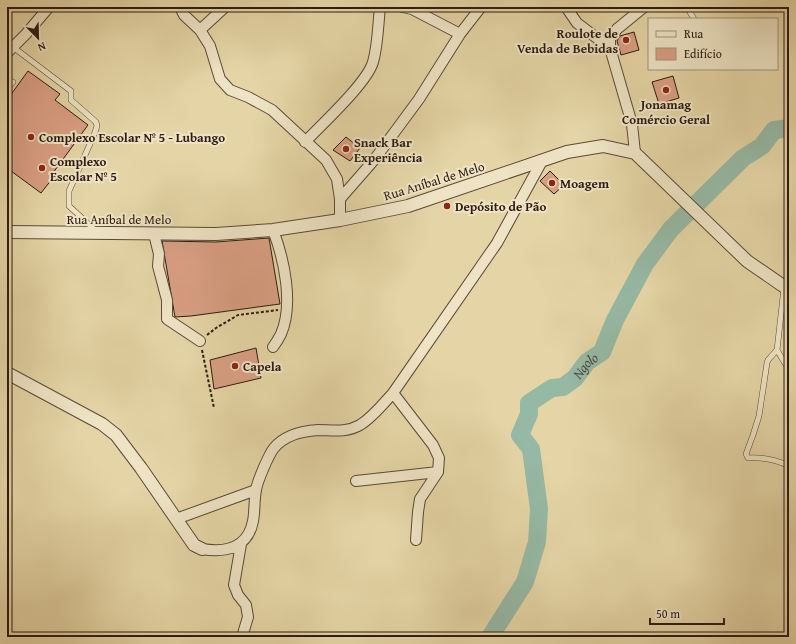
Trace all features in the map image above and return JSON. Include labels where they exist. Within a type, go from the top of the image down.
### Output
[{"type":"street","points":[[9,48],[26,34],[49,7]]},
{"type":"street","points":[[180,7],[184,15],[200,30],[210,46],[220,79],[230,90],[248,97],[272,110],[326,160],[337,179],[340,199],[340,220]]},
{"type":"street","points":[[200,30],[225,7]]},
{"type":"street","points":[[305,142],[368,74],[373,63],[376,49],[380,7]]},
{"type":"street","points":[[403,7],[460,34]]},
{"type":"street","points":[[340,199],[374,160],[419,99],[460,34],[481,7]]},
{"type":"street","points":[[566,7],[577,23],[610,48]]},
{"type":"street","points":[[644,7],[617,29],[610,39],[610,48],[632,124],[635,153],[747,261],[786,288]]},
{"type":"street","name":"Rua Aníbal de Melo","points":[[7,232],[216,234],[273,230],[340,220],[408,206],[567,152],[603,146],[635,153]]},
{"type":"street","points":[[7,373],[102,424],[116,435],[141,468],[194,545],[202,549],[215,552],[229,549],[241,544],[249,534],[253,522],[256,490],[273,449],[285,438],[299,433],[318,430],[345,430],[359,425],[372,415],[393,393],[496,243],[542,161]]},
{"type":"street","points":[[273,230],[279,245],[287,282],[286,316],[282,334],[273,347]]},
{"type":"street","points":[[154,234],[159,254],[158,266],[167,300],[167,319],[200,341]]},
{"type":"street","points":[[393,393],[433,445],[439,458],[438,472],[420,499],[416,540]]},
{"type":"street","points":[[356,481],[438,472]]},
{"type":"street","points":[[176,518],[256,490]]},
{"type":"street","points":[[241,544],[234,585],[238,595],[246,605],[248,617],[242,637]]},
{"type":"lane","points":[[687,7],[693,18]]},
{"type":"lane","points":[[9,48],[71,91],[72,100],[96,122],[97,126],[94,134],[69,191],[69,206],[98,233]]},
{"type":"lane","points":[[7,89],[13,82]]},
{"type":"lane","points":[[786,288],[777,350],[767,363],[759,416],[754,435],[746,454],[748,458],[778,460],[789,466]]},
{"type":"lane","points":[[777,350],[789,370]]},
{"type":"path","points":[[214,408],[200,341],[216,328],[238,315],[279,310]]},
{"type":"building","points":[[634,32],[639,50],[621,55],[617,41],[620,36]]},
{"type":"building","name":"Complexo Escolar Nº 5","points":[[28,71],[60,94],[55,100],[88,125],[50,177],[52,179],[41,193],[7,168],[7,100]]},
{"type":"building","name":"Jonamag Comércio Geral","points":[[673,76],[679,98],[659,104],[652,82]]},
{"type":"building","name":"Snack Bar Experiência","points":[[346,137],[360,148],[350,161],[333,150]]},
{"type":"building","name":"Moagem","points":[[550,171],[564,185],[554,194],[540,181]]},
{"type":"building","points":[[269,238],[280,304],[175,317],[162,241],[216,242]]},
{"type":"building","name":"Capela","points":[[256,348],[261,378],[214,389],[210,360]]},
{"type":"waterway","name":"Ngolo","points":[[490,637],[525,582],[537,542],[539,509],[531,449],[520,435],[529,414],[529,403],[552,388],[563,387],[575,378],[587,362],[602,352],[615,320],[645,264],[671,229],[743,158],[762,146],[774,130],[789,128]]},
{"type":"place","name":"Roulote de Venda de Bebidas","points":[[626,40]]},
{"type":"place","name":"Jonamag Comércio Geral","points":[[666,90]]},
{"type":"place","name":"Complexo Escolar Nº 5 - Lubango","points":[[31,137]]},
{"type":"place","name":"Snack Bar Experiência","points":[[346,149]]},
{"type":"place","name":"Complexo Escolar Nº 5","points":[[42,168]]},
{"type":"place","name":"Moagem","points":[[552,183]]},
{"type":"place","name":"Depósito de Pão","points":[[447,206]]},
{"type":"place","name":"Capela","points":[[235,366]]}]
